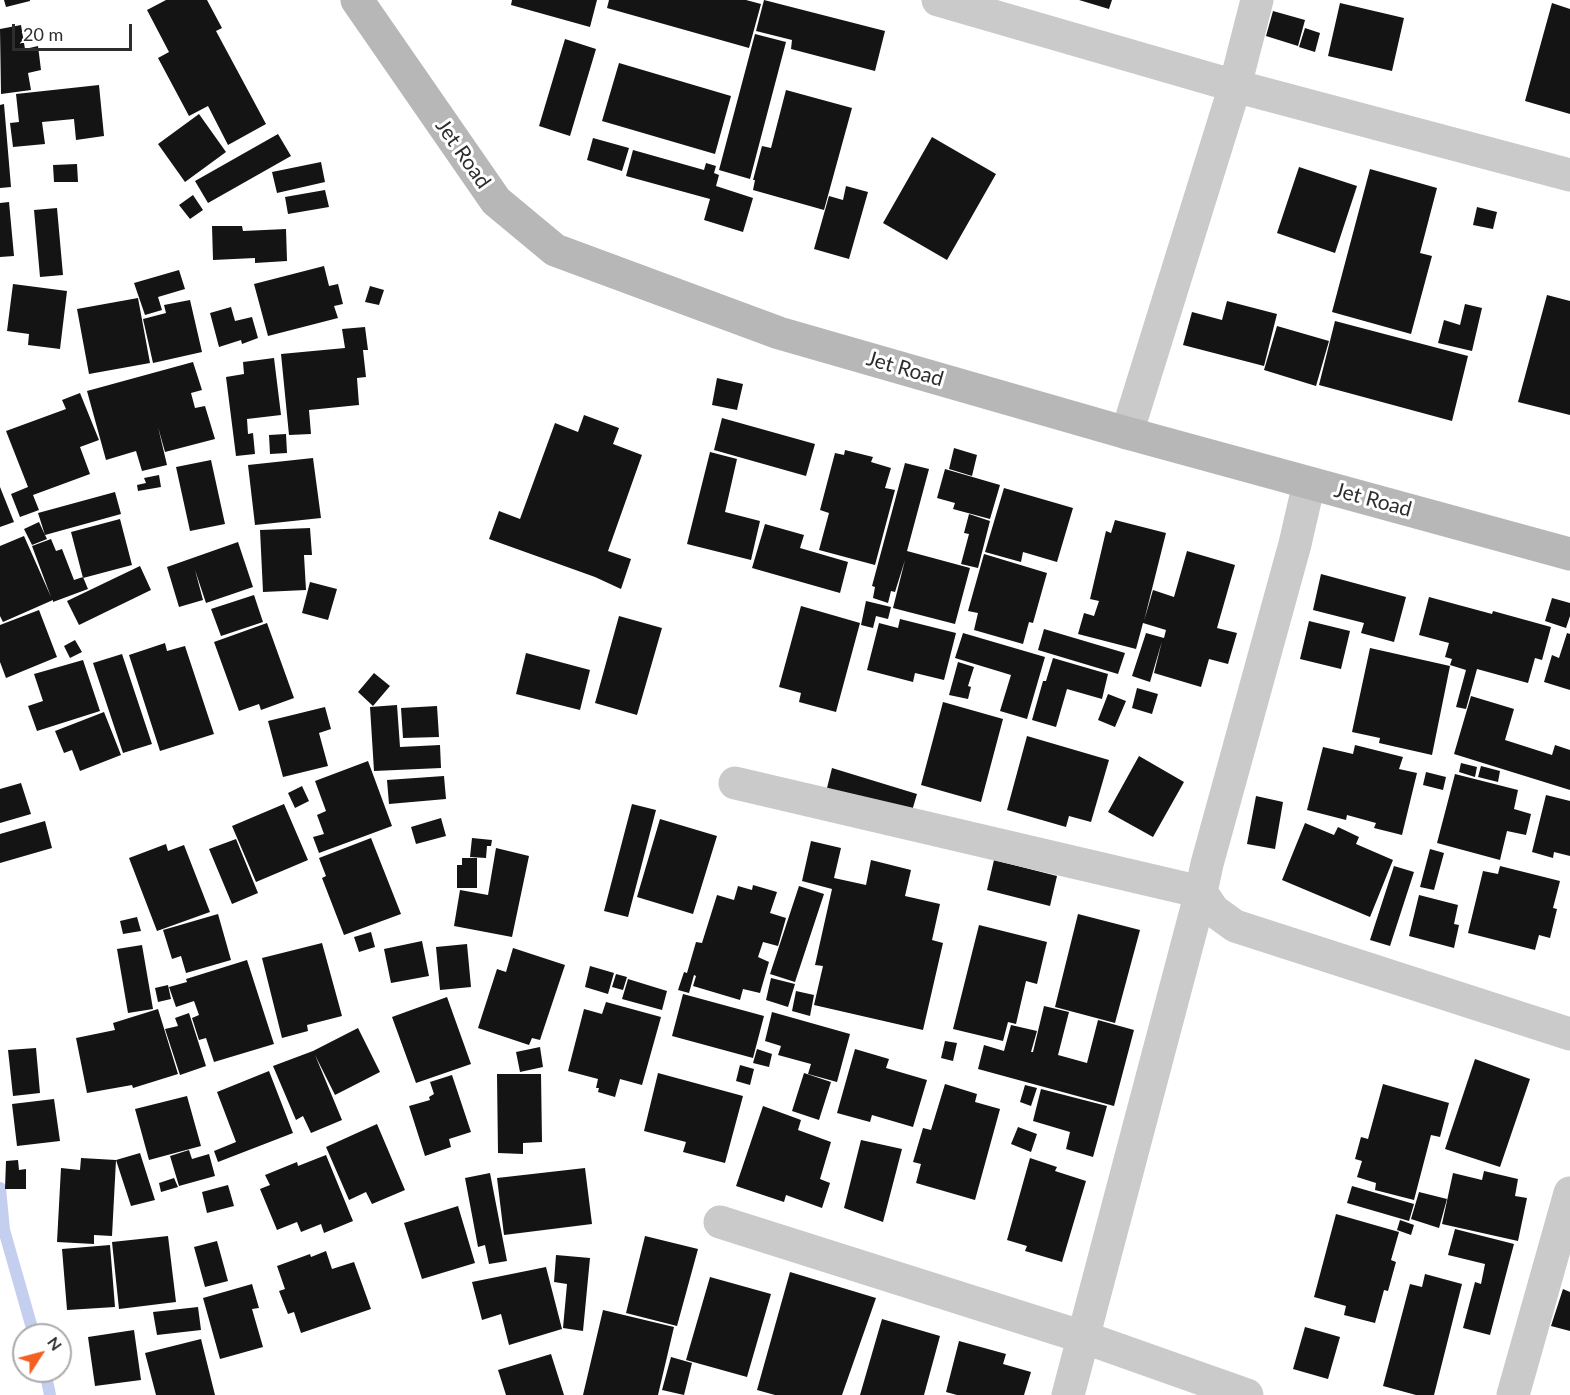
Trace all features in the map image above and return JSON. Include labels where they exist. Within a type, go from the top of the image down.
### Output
[{"type":"main road","name":"Jet Road","points":[[357,0],[496,201],[555,249],[779,333],[1127,433],[1570,554]]},
{"type":"street","points":[[938,0],[1235,86],[1570,175]]},
{"type":"street","points":[[1127,433],[1235,86],[1257,0]]},
{"type":"street","points":[[1068,1395],[1207,864],[1295,544],[1309,483]]},
{"type":"street","points":[[735,783],[1201,892],[1213,910],[1235,926],[1570,1034]]},
{"type":"street","points":[[1513,1395],[1570,1193]]},
{"type":"street","points":[[720,1222],[1083,1337],[1247,1395]]},
{"type":"building","points":[[4,0],[30,0],[30,1],[6,7]]},
{"type":"building","points":[[166,0],[207,0],[222,28],[216,31],[266,124],[228,145],[208,106],[189,116],[158,58],[169,52],[147,10]]},
{"type":"building","points":[[512,0],[597,0],[590,27],[511,5]]},
{"type":"building","points":[[609,0],[746,0],[761,4],[749,48],[607,8]]},
{"type":"building","points":[[764,0],[885,31],[875,71],[791,49],[792,40],[756,31]]},
{"type":"building","points":[[1079,0],[1112,0],[1109,9]]},
{"type":"building","points":[[1340,3],[1404,18],[1392,71],[1328,56]]},
{"type":"building","points":[[1552,3],[1570,9],[1570,114],[1525,101]]},
{"type":"building","points":[[1273,11],[1305,20],[1298,46],[1266,36]]},
{"type":"building","points":[[21,25],[25,49],[38,46],[41,70],[28,73],[31,90],[1,94],[0,29]]},
{"type":"building","points":[[1305,28],[1320,33],[1315,52],[1299,47]]},
{"type":"building","points":[[755,34],[786,42],[750,179],[719,170]]},
{"type":"building","points":[[565,39],[596,49],[570,136],[539,126]]},
{"type":"building","points":[[619,63],[731,96],[715,154],[602,121]]},
{"type":"building","points":[[99,85],[104,136],[76,140],[74,119],[42,122],[45,144],[13,147],[10,123],[19,122],[16,94]]},
{"type":"building","points":[[786,90],[852,108],[824,210],[753,190],[755,180],[753,180],[762,146],[771,148]]},
{"type":"building","points":[[4,104],[11,187],[0,188],[0,105]]},
{"type":"building","points":[[199,114],[226,152],[185,182],[158,144]]},
{"type":"building","points":[[278,134],[291,156],[208,203],[195,181]]},
{"type":"building","points":[[932,137],[996,174],[947,260],[883,223]]},
{"type":"building","points":[[593,138],[629,148],[622,171],[587,160]]},
{"type":"building","points":[[633,150],[704,170],[706,163],[716,166],[714,173],[719,175],[716,186],[753,198],[743,232],[704,220],[710,199],[626,176]]},
{"type":"building","points":[[321,162],[325,182],[277,193],[272,172]]},
{"type":"building","points":[[77,164],[78,182],[54,182],[53,165]]},
{"type":"building","points":[[1299,167],[1357,186],[1335,253],[1277,233]]},
{"type":"building","points":[[1370,169],[1437,188],[1420,253],[1432,256],[1411,334],[1332,312]]},
{"type":"building","points":[[846,186],[868,192],[849,259],[814,249],[829,196],[843,200]]},
{"type":"building","points":[[325,190],[329,207],[288,214],[285,197]]},
{"type":"building","points":[[193,195],[203,210],[190,219],[179,205]]},
{"type":"building","points":[[9,202],[14,256],[0,257],[0,203]]},
{"type":"building","points":[[1477,207],[1497,212],[1493,229],[1473,225]]},
{"type":"building","points":[[57,208],[63,275],[40,277],[34,210]]},
{"type":"building","points":[[212,226],[242,226],[243,231],[286,229],[287,261],[255,263],[255,258],[213,260]]},
{"type":"building","points":[[324,266],[329,286],[338,284],[343,304],[334,306],[338,318],[268,336],[254,284]]},
{"type":"building","points":[[179,270],[185,289],[158,297],[162,310],[145,315],[134,283]]},
{"type":"building","points":[[13,284],[67,291],[60,349],[28,345],[29,334],[7,331]]},
{"type":"building","points":[[370,286],[384,290],[379,305],[365,302]]},
{"type":"building","points":[[1547,295],[1570,301],[1570,415],[1518,402]]},
{"type":"building","points":[[138,298],[150,363],[89,374],[77,309]]},
{"type":"building","points":[[190,300],[202,352],[153,363],[143,319],[166,313],[164,305]]},
{"type":"building","points":[[1227,301],[1277,314],[1264,366],[1183,345],[1192,312],[1222,320]]},
{"type":"building","points":[[1465,304],[1482,308],[1472,351],[1438,343],[1444,320],[1460,325]]},
{"type":"building","points":[[231,307],[235,321],[252,317],[258,338],[242,344],[241,340],[219,347],[210,313]]},
{"type":"building","points":[[1335,321],[1468,356],[1452,421],[1319,385]]},
{"type":"building","points":[[1277,326],[1329,341],[1316,386],[1264,370]]},
{"type":"building","points":[[365,327],[368,350],[363,350],[366,377],[357,378],[359,405],[309,410],[311,434],[289,435],[281,354],[345,348],[342,329]]},
{"type":"building","points":[[274,358],[281,415],[247,419],[248,434],[253,433],[255,454],[236,456],[226,377],[244,374],[243,362]]},
{"type":"building","points":[[193,362],[202,390],[191,393],[195,408],[205,406],[215,439],[165,452],[158,427],[167,465],[142,471],[136,451],[106,460],[87,391]]},
{"type":"building","points":[[717,378],[743,384],[737,410],[712,405]]},
{"type":"building","points":[[80,393],[99,440],[80,447],[90,474],[33,495],[39,510],[20,517],[11,494],[28,487],[6,431],[66,409],[62,400]]},
{"type":"building","points":[[584,415],[619,428],[613,444],[642,455],[608,551],[631,559],[621,589],[595,577],[489,539],[499,511],[520,519],[555,423],[578,432]]},
{"type":"building","points":[[722,418],[815,444],[806,476],[714,450]]},
{"type":"building","points":[[286,434],[287,453],[270,454],[269,435]]},
{"type":"building","points":[[954,448],[977,455],[972,476],[949,469]]},
{"type":"building","points":[[845,450],[873,457],[871,462],[891,468],[885,488],[895,490],[875,565],[819,550],[829,513],[820,510],[835,453],[844,455]]},
{"type":"building","points":[[710,452],[737,459],[725,512],[760,521],[751,560],[687,544]]},
{"type":"building","points":[[313,458],[321,518],[255,525],[248,465]]},
{"type":"building","points":[[211,460],[225,524],[190,531],[176,467]]},
{"type":"building","points":[[905,463],[929,469],[907,551],[970,568],[955,624],[893,608],[905,560],[895,592],[891,591],[888,603],[873,598],[875,587],[872,586]]},
{"type":"building","points":[[945,469],[1000,485],[990,519],[953,509],[955,503],[937,498]]},
{"type":"building","points":[[159,475],[161,487],[138,491],[137,485],[146,483],[144,478]]},
{"type":"building","points":[[0,487],[14,522],[0,527]]},
{"type":"building","points":[[1004,488],[1073,508],[1057,562],[1023,552],[1021,562],[985,552]]},
{"type":"building","points":[[115,492],[121,514],[45,535],[38,513]]},
{"type":"building","points":[[969,514],[990,521],[978,568],[961,564],[969,534],[964,533]]},
{"type":"building","points":[[120,519],[132,565],[83,578],[71,532]]},
{"type":"building","points":[[1115,520],[1166,533],[1144,621],[1153,590],[1174,597],[1187,551],[1235,565],[1217,628],[1237,633],[1228,664],[1209,659],[1201,687],[1154,673],[1162,641],[1150,682],[1132,676],[1146,633],[1164,638],[1166,630],[1143,623],[1136,649],[1078,634],[1084,613],[1094,616],[1099,601],[1090,599],[1106,531],[1111,533]]},
{"type":"building","points":[[39,522],[47,539],[32,545],[24,529]]},
{"type":"building","points":[[765,524],[804,535],[800,548],[848,562],[840,593],[752,568]]},
{"type":"building","points":[[310,528],[312,555],[304,555],[306,590],[263,592],[260,530]]},
{"type":"building","points":[[24,536],[51,597],[32,546],[51,539],[56,551],[62,549],[74,580],[83,577],[88,589],[53,602],[53,600],[3,622],[0,616],[0,546]]},
{"type":"building","points":[[238,542],[253,587],[206,603],[195,570],[203,600],[179,607],[167,567]]},
{"type":"building","points":[[984,554],[1047,573],[1033,623],[1029,622],[1023,644],[974,630],[978,613],[968,611]]},
{"type":"building","points":[[140,566],[151,590],[79,625],[67,601]]},
{"type":"building","points":[[1321,574],[1406,597],[1394,642],[1361,633],[1364,623],[1313,610]]},
{"type":"building","points":[[310,582],[337,589],[328,620],[302,613]]},
{"type":"building","points":[[254,595],[263,622],[221,636],[211,609]]},
{"type":"building","points":[[1429,597],[1551,627],[1542,660],[1535,658],[1528,683],[1477,669],[1466,709],[1456,707],[1466,670],[1450,665],[1452,659],[1445,657],[1449,643],[1419,635]]},
{"type":"building","points":[[1552,598],[1570,603],[1570,616],[1566,628],[1545,621]]},
{"type":"building","points":[[866,601],[891,607],[888,619],[876,616],[873,628],[861,625]]},
{"type":"building","points":[[801,606],[860,623],[836,712],[799,702],[801,693],[779,687]]},
{"type":"building","points":[[39,610],[57,657],[6,678],[0,662],[0,625]]},
{"type":"building","points":[[619,616],[662,628],[637,715],[595,703]]},
{"type":"building","points":[[900,619],[956,633],[944,680],[915,673],[913,682],[867,670],[879,623],[898,628]]},
{"type":"building","points":[[1309,621],[1350,631],[1341,669],[1300,659]]},
{"type":"building","points":[[267,623],[294,698],[261,710],[259,704],[239,711],[214,642]]},
{"type":"building","points":[[1044,629],[1125,653],[1118,674],[1038,650]]},
{"type":"building","points":[[963,633],[1045,657],[1027,719],[1000,711],[1011,675],[955,658]]},
{"type":"building","points":[[1567,633],[1570,634],[1570,690],[1544,682],[1552,655],[1559,658]]},
{"type":"building","points":[[75,640],[82,652],[70,658],[64,646]]},
{"type":"building","points":[[165,643],[167,651],[185,646],[214,734],[160,751],[129,655]]},
{"type":"building","points":[[1370,648],[1450,666],[1432,755],[1379,743],[1380,738],[1352,732]]},
{"type":"building","points":[[526,653],[590,670],[580,710],[516,694]]},
{"type":"building","points":[[122,654],[152,744],[123,753],[93,663]]},
{"type":"building","points":[[1053,658],[1108,674],[1102,699],[1067,689],[1056,727],[1032,720],[1043,681],[1046,681]]},
{"type":"building","points":[[83,660],[100,711],[37,731],[28,706],[43,701],[34,674]]},
{"type":"building","points":[[958,662],[974,667],[968,686],[971,687],[968,699],[949,695]]},
{"type":"building","points":[[374,673],[390,686],[373,706],[358,692]]},
{"type":"building","points":[[1137,688],[1158,694],[1152,714],[1132,708]]},
{"type":"building","points":[[1108,694],[1126,701],[1115,727],[1098,720]]},
{"type":"building","points":[[1471,696],[1514,709],[1505,740],[1552,755],[1555,745],[1570,750],[1570,790],[1454,754]]},
{"type":"building","points":[[943,702],[1003,719],[981,802],[921,785]]},
{"type":"building","points":[[397,705],[400,747],[440,745],[441,768],[374,771],[370,707]]},
{"type":"building","points":[[437,706],[439,737],[403,738],[401,708]]},
{"type":"building","points":[[325,707],[331,729],[319,733],[328,766],[283,777],[268,721]]},
{"type":"building","points":[[104,712],[121,755],[80,771],[72,750],[64,753],[55,731]]},
{"type":"building","points":[[1027,736],[1109,760],[1091,822],[1069,816],[1066,827],[1007,810]]},
{"type":"building","points":[[1355,745],[1403,757],[1399,769],[1417,773],[1402,835],[1374,828],[1376,823],[1347,815],[1346,820],[1307,810],[1323,747],[1353,754]]},
{"type":"building","points":[[1139,756],[1184,782],[1153,837],[1108,812]]},
{"type":"building","points":[[368,761],[392,826],[319,853],[313,837],[324,834],[317,815],[326,811],[315,781]]},
{"type":"building","points":[[1461,763],[1477,767],[1475,777],[1459,772]]},
{"type":"building","points":[[1481,766],[1500,771],[1498,782],[1478,777]]},
{"type":"building","points":[[832,768],[917,794],[909,821],[825,796]]},
{"type":"building","points":[[1426,772],[1446,777],[1443,790],[1423,785]]},
{"type":"building","points":[[1455,774],[1518,790],[1514,809],[1531,814],[1526,835],[1507,831],[1500,860],[1437,843]]},
{"type":"building","points":[[444,776],[446,799],[389,804],[387,780]]},
{"type":"building","points":[[21,783],[31,814],[0,823],[0,789]]},
{"type":"building","points":[[302,786],[309,801],[295,808],[288,793]]},
{"type":"building","points":[[1546,795],[1570,801],[1570,856],[1554,852],[1553,858],[1532,852]]},
{"type":"building","points":[[1256,796],[1283,802],[1275,849],[1247,844]]},
{"type":"building","points":[[284,804],[308,860],[256,882],[232,826]]},
{"type":"building","points":[[632,804],[656,810],[628,917],[604,911]]},
{"type":"building","points":[[441,818],[446,836],[416,844],[411,827]]},
{"type":"building","points":[[660,819],[717,836],[693,914],[637,897]]},
{"type":"building","points":[[45,821],[52,848],[0,863],[0,834]]},
{"type":"building","points":[[1305,823],[1334,835],[1338,827],[1359,837],[1356,844],[1393,860],[1370,917],[1282,880]]},
{"type":"building","points":[[371,838],[401,914],[344,935],[322,878],[326,876],[319,858]]},
{"type":"building","points":[[472,838],[492,840],[491,846],[487,846],[486,858],[470,857]]},
{"type":"building","points":[[236,839],[258,893],[232,904],[209,849]]},
{"type":"building","points":[[811,841],[841,848],[834,878],[866,885],[871,860],[911,870],[905,896],[940,904],[932,940],[943,943],[923,1030],[814,1005],[823,966],[815,965],[832,889],[802,881]]},
{"type":"building","points":[[166,844],[168,851],[184,845],[210,912],[157,931],[129,858]]},
{"type":"building","points":[[496,848],[529,856],[512,937],[454,926],[460,890],[488,895]]},
{"type":"building","points":[[1430,849],[1444,853],[1434,890],[1420,887]]},
{"type":"building","points":[[462,858],[477,858],[477,888],[457,888],[457,865],[462,865]]},
{"type":"building","points":[[994,860],[1057,876],[1050,906],[987,890]]},
{"type":"building","points":[[1394,866],[1414,872],[1390,946],[1370,940]]},
{"type":"building","points":[[1500,866],[1560,881],[1553,908],[1557,909],[1550,938],[1539,935],[1535,950],[1468,933],[1483,871],[1498,874]]},
{"type":"building","points":[[753,885],[777,892],[770,913],[786,918],[778,946],[763,942],[758,957],[769,962],[760,993],[743,989],[740,1000],[693,986],[696,976],[694,975],[689,993],[678,990],[684,972],[687,973],[696,942],[702,943],[717,895],[734,900],[738,886],[752,890]]},
{"type":"building","points":[[799,886],[824,894],[795,982],[770,974]]},
{"type":"building","points":[[1419,895],[1458,905],[1454,924],[1459,925],[1454,948],[1409,936]]},
{"type":"building","points":[[218,914],[231,960],[186,973],[181,956],[172,959],[163,930]]},
{"type":"building","points":[[1078,914],[1140,930],[1115,1023],[1055,1007]]},
{"type":"building","points":[[137,917],[141,931],[123,934],[120,921]]},
{"type":"building","points":[[979,925],[1047,942],[1037,984],[1026,981],[1016,1024],[1008,1022],[1003,1041],[953,1029]]},
{"type":"building","points":[[371,932],[375,947],[359,952],[354,937]]},
{"type":"building","points":[[422,941],[429,976],[391,983],[384,949]]},
{"type":"building","points":[[322,943],[342,1016],[307,1025],[308,1031],[282,1038],[262,958]]},
{"type":"building","points":[[467,944],[471,987],[440,990],[436,947]]},
{"type":"building","points":[[142,945],[153,1009],[128,1013],[117,949]]},
{"type":"building","points":[[513,948],[565,965],[540,1040],[532,1038],[529,1045],[478,1028],[497,969],[506,972]]},
{"type":"building","points":[[247,960],[274,1044],[214,1062],[206,1038],[199,1040],[192,1018],[199,1015],[194,1001],[176,1007],[169,987],[187,982],[186,979]]},
{"type":"building","points":[[590,966],[614,973],[608,994],[585,987]]},
{"type":"building","points":[[616,974],[627,977],[623,990],[612,987]]},
{"type":"building","points":[[771,978],[795,984],[788,1007],[766,1000]]},
{"type":"building","points":[[628,979],[667,991],[662,1010],[622,999]]},
{"type":"building","points":[[168,985],[171,999],[158,1002],[155,988]]},
{"type":"building","points":[[796,991],[814,995],[810,1016],[792,1011]]},
{"type":"building","points":[[683,994],[764,1016],[753,1058],[672,1036]]},
{"type":"building","points":[[447,997],[471,1064],[416,1083],[392,1017]]},
{"type":"building","points":[[606,1002],[661,1017],[642,1085],[620,1079],[615,1097],[598,1092],[599,1088],[596,1088],[598,1079],[568,1071],[584,1009],[602,1014]]},
{"type":"building","points":[[1044,1006],[1069,1012],[1058,1055],[1087,1063],[1098,1020],[1134,1030],[1114,1106],[978,1069],[984,1045],[1004,1051],[1011,1025],[1037,1031],[1031,1052],[1033,1052]]},
{"type":"building","points":[[158,1009],[178,1074],[133,1088],[132,1085],[87,1093],[76,1038],[115,1030],[113,1023]]},
{"type":"building","points":[[772,1012],[850,1034],[837,1082],[808,1074],[811,1064],[778,1055],[781,1046],[765,1041]]},
{"type":"building","points":[[189,1013],[206,1066],[180,1075],[165,1029],[178,1026],[175,1018]]},
{"type":"building","points":[[358,1028],[380,1072],[335,1095],[315,1055],[342,1120],[311,1133],[303,1116],[296,1120],[273,1066],[313,1051]]},
{"type":"building","points":[[945,1041],[957,1043],[953,1061],[941,1058]]},
{"type":"building","points":[[540,1047],[543,1067],[520,1072],[516,1052]]},
{"type":"building","points":[[36,1048],[40,1093],[13,1096],[8,1050]]},
{"type":"building","points":[[757,1049],[772,1054],[769,1067],[753,1063]]},
{"type":"building","points":[[855,1049],[889,1059],[886,1068],[927,1080],[913,1127],[872,1115],[870,1122],[837,1113]]},
{"type":"building","points":[[1475,1059],[1530,1079],[1500,1167],[1445,1149]]},
{"type":"building","points":[[740,1065],[754,1069],[750,1085],[736,1081]]},
{"type":"building","points":[[269,1071],[293,1133],[218,1162],[214,1151],[236,1142],[217,1092]]},
{"type":"building","points":[[658,1073],[743,1096],[725,1163],[683,1152],[686,1142],[644,1131]]},
{"type":"building","points":[[804,1073],[831,1082],[819,1120],[792,1111]]},
{"type":"building","points":[[497,1074],[541,1074],[542,1142],[523,1143],[523,1154],[498,1153]]},
{"type":"building","points":[[452,1075],[471,1132],[449,1139],[451,1147],[425,1156],[409,1106],[430,1100],[429,1097],[434,1094],[430,1082]]},
{"type":"building","points":[[945,1084],[977,1094],[975,1102],[1000,1109],[975,1200],[916,1183],[921,1164],[913,1162],[923,1128],[931,1130]]},
{"type":"building","points":[[1383,1084],[1449,1103],[1440,1137],[1431,1135],[1414,1200],[1375,1190],[1376,1183],[1357,1177],[1362,1161],[1355,1159],[1361,1137],[1368,1139]]},
{"type":"building","points":[[1025,1085],[1037,1088],[1031,1106],[1020,1102]]},
{"type":"building","points":[[1041,1089],[1107,1106],[1093,1157],[1066,1149],[1070,1132],[1033,1121]]},
{"type":"building","points":[[187,1096],[201,1146],[149,1160],[135,1109]]},
{"type":"building","points":[[54,1099],[60,1141],[17,1146],[12,1104]]},
{"type":"building","points":[[763,1106],[801,1120],[798,1130],[831,1142],[820,1179],[830,1183],[822,1208],[786,1195],[784,1202],[736,1186]]},
{"type":"building","points":[[377,1124],[405,1190],[372,1204],[366,1192],[349,1200],[326,1147]]},
{"type":"building","points":[[1018,1127],[1037,1134],[1031,1152],[1011,1144]]},
{"type":"building","points":[[861,1140],[902,1149],[883,1222],[844,1208]]},
{"type":"building","points":[[189,1150],[192,1159],[209,1154],[215,1176],[179,1186],[170,1156]]},
{"type":"building","points":[[140,1153],[155,1200],[131,1206],[116,1160]]},
{"type":"building","points":[[326,1155],[353,1221],[324,1233],[321,1224],[301,1232],[297,1222],[277,1230],[260,1189],[270,1185],[265,1175],[297,1162],[298,1166]]},
{"type":"building","points":[[81,1158],[116,1160],[112,1236],[94,1235],[94,1244],[57,1242],[61,1168],[80,1170]]},
{"type":"building","points":[[1030,1158],[1057,1167],[1055,1171],[1086,1181],[1062,1262],[1025,1251],[1027,1246],[1007,1240]]},
{"type":"building","points":[[18,1160],[19,1170],[26,1169],[26,1189],[5,1189],[6,1161]]},
{"type":"building","points":[[585,1168],[592,1224],[504,1235],[497,1178]]},
{"type":"building","points":[[1484,1171],[1518,1179],[1515,1196],[1527,1198],[1518,1241],[1442,1224],[1453,1173],[1482,1180]]},
{"type":"building","points":[[490,1173],[507,1261],[489,1264],[485,1245],[478,1247],[465,1178]]},
{"type":"building","points":[[174,1178],[178,1187],[161,1192],[159,1183]]},
{"type":"building","points":[[228,1185],[234,1206],[207,1213],[202,1192]]},
{"type":"building","points":[[1352,1186],[1414,1204],[1409,1221],[1347,1203]]},
{"type":"building","points":[[1419,1192],[1447,1199],[1439,1228],[1411,1219]]},
{"type":"building","points":[[458,1206],[475,1263],[422,1279],[404,1223]]},
{"type":"building","points":[[1336,1214],[1399,1232],[1391,1260],[1396,1262],[1388,1291],[1384,1290],[1375,1323],[1344,1315],[1346,1306],[1314,1297]]},
{"type":"building","points":[[1400,1220],[1414,1225],[1411,1235],[1397,1230]]},
{"type":"building","points":[[1455,1229],[1514,1244],[1490,1335],[1463,1328],[1475,1282],[1481,1284],[1485,1264],[1448,1255]]},
{"type":"building","points":[[168,1236],[176,1302],[119,1309],[112,1242]]},
{"type":"building","points":[[645,1236],[698,1249],[677,1326],[626,1313]]},
{"type":"building","points":[[217,1241],[228,1281],[205,1287],[194,1247]]},
{"type":"building","points":[[110,1245],[115,1307],[67,1310],[62,1249]]},
{"type":"building","points":[[326,1251],[332,1269],[354,1262],[371,1309],[301,1333],[294,1312],[288,1314],[279,1291],[285,1289],[277,1266],[310,1254],[311,1257]]},
{"type":"building","points":[[556,1255],[590,1258],[583,1331],[563,1328],[567,1284],[554,1282]]},
{"type":"building","points":[[546,1267],[562,1329],[509,1345],[501,1314],[482,1320],[472,1282]]},
{"type":"building","points":[[790,1272],[876,1298],[842,1395],[775,1395],[757,1390]]},
{"type":"building","points":[[1425,1274],[1462,1284],[1434,1395],[1416,1395],[1383,1386],[1410,1284],[1422,1287]]},
{"type":"building","points":[[710,1277],[771,1294],[747,1377],[686,1360]]},
{"type":"building","points":[[252,1284],[259,1308],[252,1309],[263,1347],[220,1359],[203,1298]]},
{"type":"building","points":[[1563,1289],[1570,1292],[1570,1331],[1551,1326]]},
{"type":"building","points":[[198,1307],[201,1330],[157,1335],[153,1312]]},
{"type":"building","points":[[603,1310],[674,1327],[658,1395],[583,1395]]},
{"type":"building","points":[[882,1319],[940,1336],[924,1395],[860,1395]]},
{"type":"building","points":[[1305,1327],[1340,1337],[1328,1379],[1293,1369]]},
{"type":"building","points":[[134,1330],[141,1380],[95,1386],[88,1337]]},
{"type":"building","points":[[201,1339],[215,1395],[156,1395],[145,1353]]},
{"type":"building","points":[[959,1341],[1006,1354],[1003,1364],[1031,1372],[1024,1395],[957,1395],[946,1392]]},
{"type":"building","points":[[551,1354],[564,1395],[506,1395],[498,1370]]},
{"type":"building","points":[[671,1357],[692,1363],[684,1395],[662,1390]]},
{"type":"waterway","points":[[0,1188],[4,1230],[31,1323]]},
{"type":"waterway","points":[[48,1383],[50,1395]]}]
